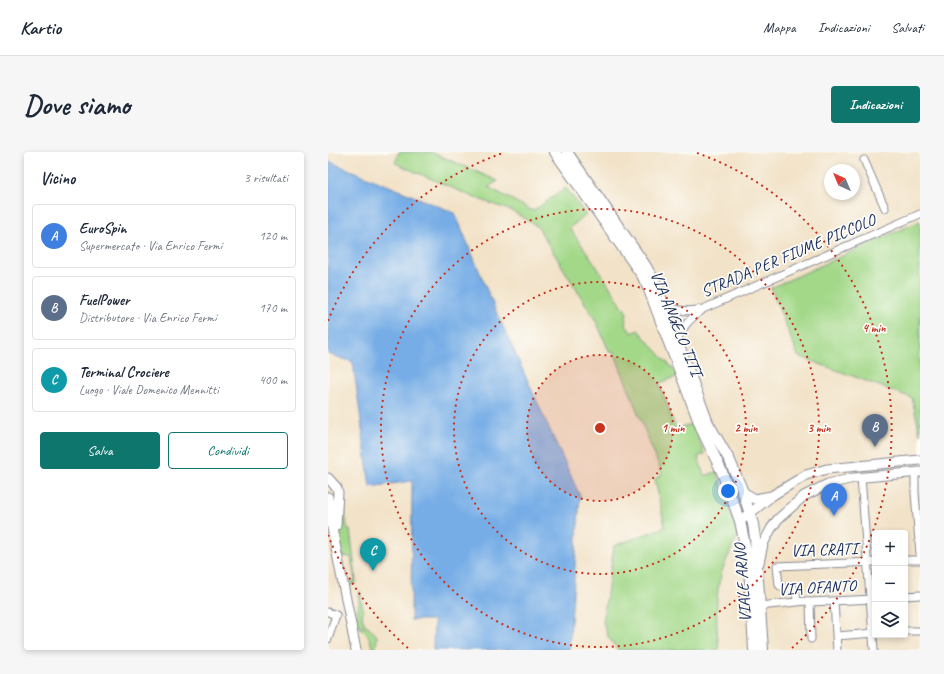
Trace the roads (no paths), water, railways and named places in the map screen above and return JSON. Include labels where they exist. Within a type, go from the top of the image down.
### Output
[{"type":"main road","name":"VIA ANGELO TITI","points":[[562,154],[645,265],[656,284],[708,422],[730,461],[743,492],[749,514]]},
{"type":"main road","name":"VIA ANGELO TITI","points":[[562,154],[644,280],[655,305],[702,430],[722,472],[740,521]]},
{"type":"main road","name":"VIALE ARNO","points":[[749,514],[755,538],[758,567],[763,650]]},
{"type":"main road","name":"VIALE ARNO","points":[[740,521],[749,565],[754,650]]},
{"type":"street","points":[[864,160],[885,208]]},
{"type":"street","name":"STRADA PER FIUME PICCOLO","points":[[665,306],[687,312],[703,309],[920,214]]},
{"type":"street","points":[[678,339],[684,326],[691,318],[703,309]]},
{"type":"street","points":[[740,521],[773,495],[806,475],[827,469],[920,460]]},
{"type":"street","points":[[758,567],[763,544],[771,529],[778,519],[792,506],[804,496],[828,484],[861,477],[918,473],[915,493],[920,554]]},
{"type":"street","points":[[861,477],[872,562]]},
{"type":"street","points":[[328,478],[334,488],[335,497],[328,497],[331,523],[356,650]]},
{"type":"street","points":[[334,488],[336,547]]},
{"type":"street","points":[[743,492],[754,499],[773,495]]},
{"type":"street","points":[[908,560],[920,560]]},
{"type":"street","name":"VIA CRATI","points":[[797,602],[796,592],[794,589],[783,588],[779,585],[776,566],[872,562]]},
{"type":"street","points":[[908,596],[920,595]]},
{"type":"street","name":"VIA OFANTO","points":[[760,606],[806,601],[872,599]]},
{"type":"street","points":[[834,601],[837,650]]},
{"type":"street","points":[[810,602],[811,639]]},
{"type":"street","points":[[328,612],[336,615],[328,639]]},
{"type":"street","points":[[908,631],[920,631]]},
{"type":"street","points":[[836,636],[872,633]]},
{"type":"street","points":[[874,638],[874,650]]},
{"type":"water","points":[[328,161],[455,213],[495,309],[580,496],[569,650],[433,650],[434,620],[411,620],[412,481],[370,487],[353,362],[328,354]]},
{"type":"place","name":"FuelPower","points":[[875,447]]},
{"type":"place","name":"EuroSpin","points":[[834,516]]},
{"type":"place","name":"Terminal Crociere","points":[[373,571]]}]
